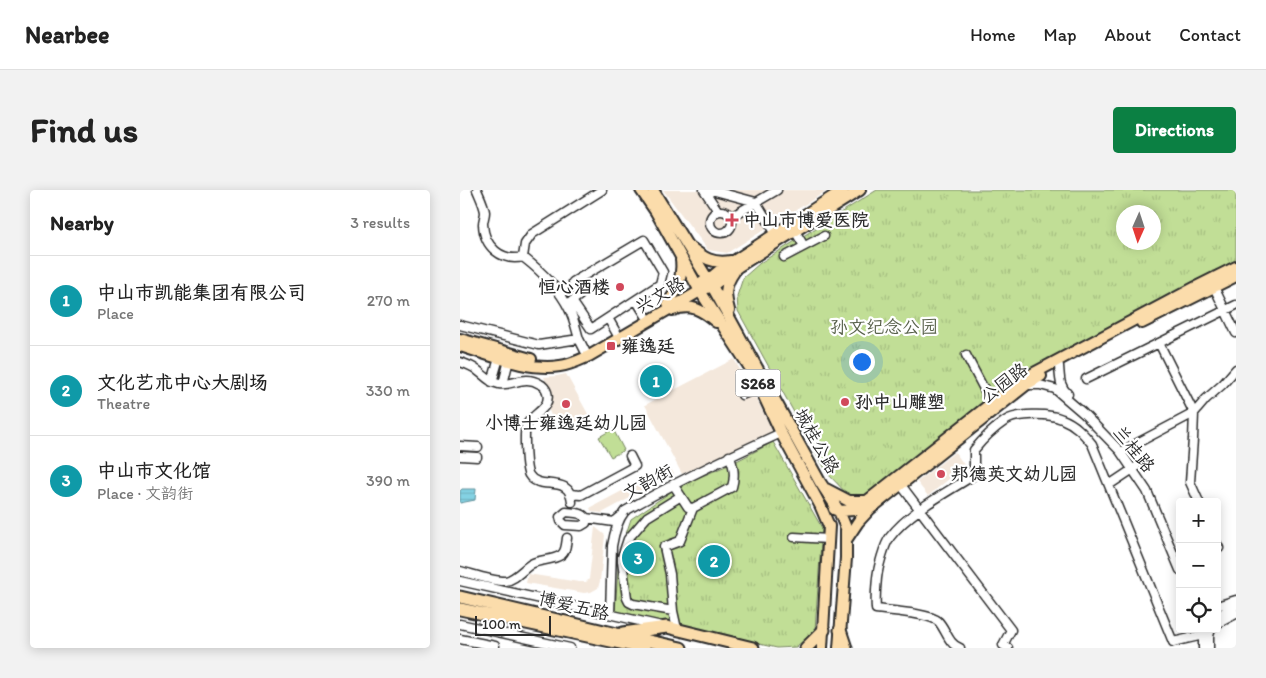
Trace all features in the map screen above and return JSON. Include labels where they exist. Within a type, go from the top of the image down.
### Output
[{"type":"highway","name":"博爱五路","points":[[460,597],[614,638],[644,648]]},
{"type":"highway","name":"博爱五路","points":[[460,609],[614,638],[681,648]]},
{"type":"highway","points":[[614,638],[672,628],[753,648]]},
{"type":"highway","points":[[806,648],[824,630]]},
{"type":"highway","name":"S268","points":[[840,630],[846,648]]},
{"type":"highway","points":[[614,638],[628,648]]},
{"type":"main road","name":"城桂公路","points":[[641,190],[656,212],[698,288],[728,326],[839,511],[846,528],[846,558],[839,648]]},
{"type":"main road","name":"城桂公路","points":[[653,190],[710,283],[728,326],[829,526],[822,648]]},
{"type":"main road","name":"兴文路","points":[[460,339],[535,360],[559,360],[573,356],[646,319],[668,303],[710,283],[776,234],[843,190]]},
{"type":"main road","name":"兴文路","points":[[737,264],[795,231],[860,190]]},
{"type":"main road","points":[[685,243],[709,260],[737,264],[726,285],[728,326]]},
{"type":"main road","points":[[668,303],[678,287],[682,271],[680,254]]},
{"type":"main road","name":"公园路","points":[[846,540],[858,522],[870,509],[993,406],[1021,380],[1040,373],[1236,267]]},
{"type":"main road","name":"公园路","points":[[1058,363],[1236,276]]},
{"type":"main road","name":"兴文路","points":[[460,346],[534,367],[555,367],[569,364],[589,356],[698,288]]},
{"type":"main road","points":[[646,319],[684,306],[707,314],[728,326]]},
{"type":"main road","name":"公园路","points":[[825,489],[849,501],[867,501],[1040,373]]},
{"type":"main road","points":[[810,487],[824,504],[839,511],[870,509]]},
{"type":"street","points":[[477,190],[485,213],[483,225],[486,239],[494,250],[503,256],[515,259],[523,257]]},
{"type":"street","points":[[523,257],[525,244],[532,234],[602,190]]},
{"type":"street","points":[[704,190],[718,211]]},
{"type":"street","points":[[712,190],[756,202],[776,234]]},
{"type":"street","points":[[731,217],[777,190]]},
{"type":"street","points":[[718,211],[726,212],[731,217],[730,227],[726,231],[719,232],[713,228],[712,216],[718,211]]},
{"type":"street","points":[[795,231],[804,246]]},
{"type":"street","points":[[784,257],[824,236]]},
{"type":"street","points":[[644,240],[663,272],[660,284],[608,318],[592,329],[572,301],[580,295],[572,282],[644,240]]},
{"type":"street","points":[[523,257],[538,268],[555,288],[569,310],[585,351]]},
{"type":"street","points":[[1214,287],[1236,333]]},
{"type":"street","points":[[636,300],[646,319]]},
{"type":"street","points":[[1086,379],[1236,305]]},
{"type":"street","points":[[608,318],[617,334]]},
{"type":"street","points":[[460,325],[539,345],[579,339]]},
{"type":"street","points":[[1159,343],[1194,414],[1190,482],[1197,498]]},
{"type":"street","points":[[966,356],[993,406]]},
{"type":"street","points":[[492,382],[504,359]]},
{"type":"street","points":[[503,384],[504,359]]},
{"type":"street","points":[[460,362],[470,366],[492,382],[503,384],[526,379],[540,384],[546,390],[548,398],[544,409],[526,427],[525,466],[532,479],[544,483],[560,484],[566,487],[576,510],[583,520]]},
{"type":"street","name":"兰桂路","points":[[1058,363],[1062,389],[1124,450],[1135,468],[1148,491],[1176,560]]},
{"type":"street","points":[[1124,450],[1194,414],[1236,369]]},
{"type":"street","points":[[1040,373],[1047,387]]},
{"type":"street","name":"兰桂路","points":[[1026,385],[1055,389],[1120,451],[1152,490],[1176,548]]},
{"type":"street","points":[[742,394],[760,388]]},
{"type":"street","points":[[960,648],[956,647],[947,636],[938,621],[929,616],[876,609],[878,569],[888,538],[905,521],[920,510],[974,475],[974,450],[987,434],[1006,420],[1020,415],[1038,414],[1061,418],[1081,430],[1092,444],[1173,642],[1199,636],[1207,637]]},
{"type":"street","name":"文韵街","points":[[610,614],[612,546],[615,530],[620,517],[625,511],[729,456],[781,433]]},
{"type":"street","points":[[460,446],[478,447]]},
{"type":"street","points":[[460,456],[477,457]]},
{"type":"street","points":[[571,498],[581,495],[635,466],[630,456]]},
{"type":"street","points":[[460,581],[672,628],[673,611],[670,574],[664,547],[680,541],[693,508],[732,487],[734,482],[733,463],[729,456]]},
{"type":"street","points":[[1109,485],[1135,468]]},
{"type":"street","points":[[673,484],[688,507],[693,508]]},
{"type":"street","points":[[900,485],[1011,630],[1003,645],[1008,648]]},
{"type":"street","points":[[673,611],[629,602],[622,557],[628,539],[646,517],[681,496]]},
{"type":"street","points":[[460,571],[507,581],[535,562],[553,559],[561,555],[565,551],[567,538],[564,524],[560,518],[570,508],[571,498]]},
{"type":"street","points":[[566,512],[583,520],[613,526],[615,530]]},
{"type":"street","points":[[564,524],[583,520],[614,522],[620,517]]},
{"type":"street","points":[[567,538],[571,531],[583,520]]},
{"type":"street","points":[[794,537],[828,539]]},
{"type":"street","points":[[1221,605],[1236,600]]},
{"type":"street","points":[[1221,614],[1236,606]]},
{"type":"street","points":[[1221,622],[1234,615]]},
{"type":"street","points":[[1221,625],[1234,615]]},
{"type":"street","points":[[460,624],[570,648]]},
{"type":"street","points":[[460,639],[495,647],[498,633]]},
{"type":"street","points":[[460,646],[471,641]]},
{"type":"shaded area","name":"中山市博爱医院","points":[[663,190],[828,190],[727,253],[708,250]]},
{"type":"shaded area","points":[[734,359],[774,431],[682,474],[645,405]]},
{"type":"shaded area","name":"小博士雍逸廷幼儿园","points":[[566,374],[593,423],[584,427],[558,429],[548,409],[552,398],[544,377]]},
{"type":"shaded area","name":"邦德英文幼儿园","points":[[955,452],[965,466],[928,496],[917,482]]},
{"type":"shaded area","points":[[669,466],[674,474],[602,513],[592,512],[590,508]]},
{"type":"shaded area","points":[[595,527],[605,535],[598,588],[584,593],[526,583],[528,574],[586,582],[589,579]]},
{"type":"green space","name":"孙文纪念公园","points":[[877,190],[1236,190],[1236,264],[1007,381],[879,489],[858,498],[850,497],[828,474],[738,311],[737,296],[743,278],[760,263]]},
{"type":"green space","points":[[613,429],[624,450],[611,457],[599,437]]},
{"type":"green space","points":[[773,442],[822,528],[815,630],[796,647],[777,648],[615,612],[619,555],[631,519],[681,485],[733,463]]},
{"type":"water","points":[[462,489],[476,489],[475,500],[460,503],[460,491]]},
{"type":"place","name":"中山市博爱医院","points":[[732,220]]},
{"type":"place","name":"恒心酒楼","points":[[620,287]]},
{"type":"place","name":"雍逸廷","points":[[611,346]]},
{"type":"place","name":"中山市凯能集团有限公司","points":[[656,381]]},
{"type":"place","name":"孙中山雕塑","points":[[845,402]]},
{"type":"place","name":"小博士雍逸廷幼儿园","points":[[566,404]]},
{"type":"place","name":"邦德英文幼儿园","points":[[941,474]]},
{"type":"place","name":"中山市文化馆","points":[[638,558]]},
{"type":"place","name":"文化艺术中心大剧场","points":[[714,561]]}]
